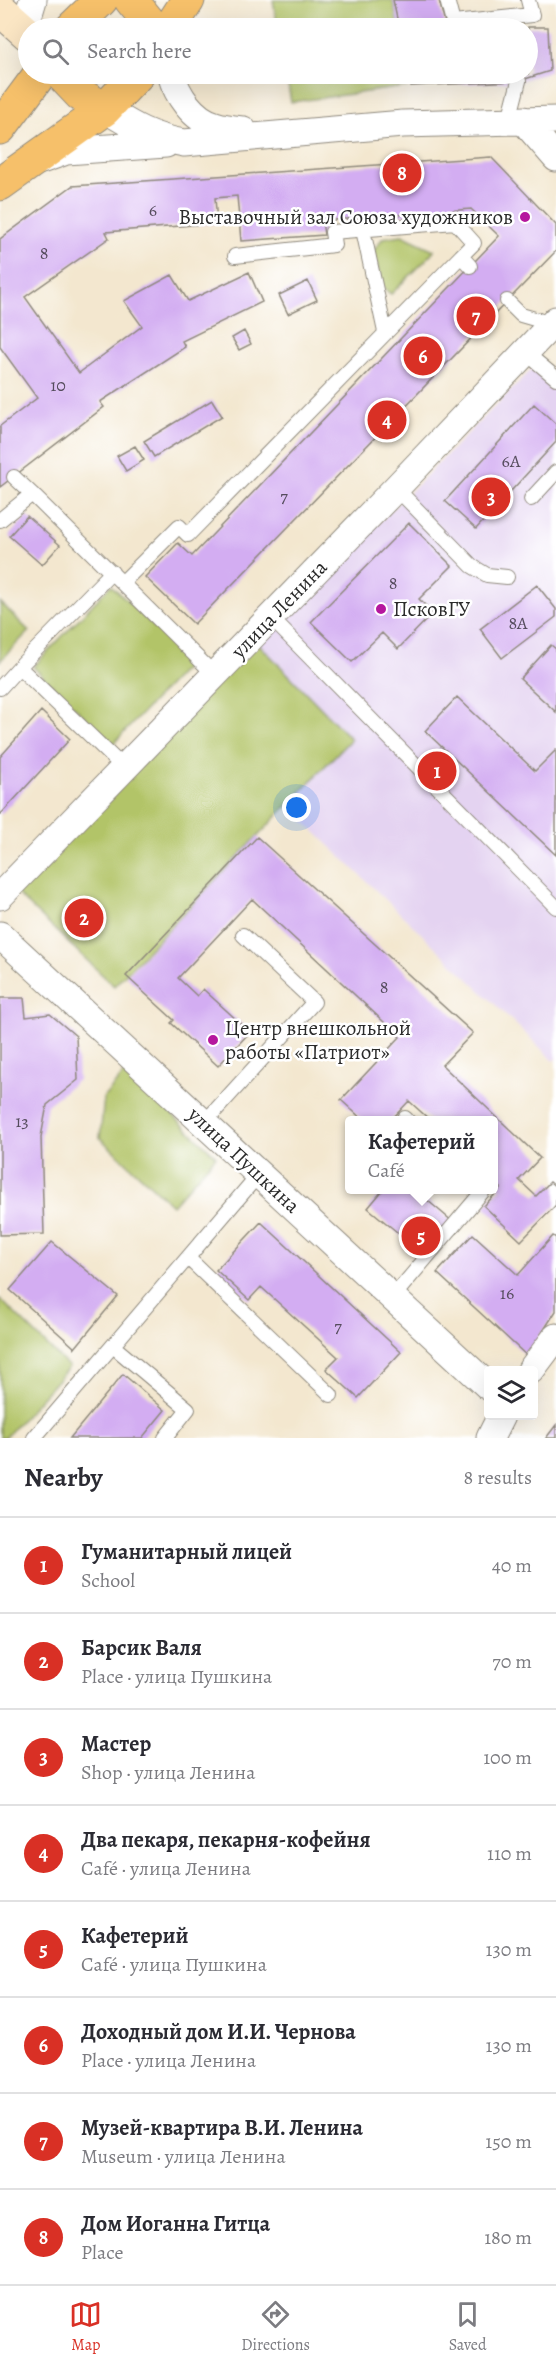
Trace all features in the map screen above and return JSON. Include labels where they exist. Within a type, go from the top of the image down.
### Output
[{"type":"main road","points":[[82,18],[101,0]]},
{"type":"main road","points":[[131,0],[146,18]]},
{"type":"main road","points":[[176,18],[188,0]]},
{"type":"main road","points":[[0,128],[33,84]]},
{"type":"main road","points":[[71,84],[81,95],[105,109]]},
{"type":"main road","points":[[0,184],[105,109],[129,84]]},
{"type":"street","points":[[176,84],[184,102],[196,114],[214,125],[271,136]]},
{"type":"street","points":[[105,109],[140,131],[161,139],[184,143]]},
{"type":"street","points":[[516,120],[556,158]]},
{"type":"street","points":[[28,165],[66,151],[403,124],[556,120]]},
{"type":"street","name":"улица Ленина","points":[[0,896],[271,618],[554,322]]},
{"type":"street","name":"улица Пушкина","points":[[0,935],[484,1381]]},
{"type":"street","points":[[535,1366],[554,1344]]},
{"type":"street","points":[[490,1438],[499,1420]]},
{"type":"lane","points":[[447,0],[452,18]]},
{"type":"lane","points":[[525,18],[532,15],[528,0]]},
{"type":"lane","points":[[516,120],[519,84]]},
{"type":"lane","points":[[122,582],[179,526],[188,535],[385,332],[465,261],[474,243],[455,222],[332,232],[334,245],[235,256]]},
{"type":"lane","points":[[363,230],[385,332]]},
{"type":"lane","points":[[507,301],[521,315],[554,322]]},
{"type":"lane","points":[[525,352],[556,378]]},
{"type":"lane","points":[[531,499],[556,472]]},
{"type":"lane","points":[[14,477],[215,675]]},
{"type":"lane","points":[[396,488],[471,566],[487,575],[507,577]]},
{"type":"lane","points":[[0,520],[32,494]]},
{"type":"lane","points":[[0,688],[112,572]]},
{"type":"lane","points":[[271,618],[556,907]]},
{"type":"lane","points":[[19,667],[125,769]]},
{"type":"lane","points":[[204,1123],[314,1002],[243,935]]},
{"type":"lane","points":[[34,1438],[259,1174]]},
{"type":"lane","points":[[393,1297],[480,1194]]},
{"type":"lane","points":[[188,1258],[331,1395]]},
{"type":"lane","points":[[112,1346],[189,1409],[165,1438]]},
{"type":"shaded area","points":[[536,365],[556,390],[556,1058],[554,1061],[286,804],[351,738],[257,642]]},
{"type":"green space","points":[[273,0],[393,0],[397,18],[276,18]]},
{"type":"green space","points":[[288,84],[410,84],[411,86],[291,102]]},
{"type":"green space","points":[[402,235],[434,250],[391,294],[383,288],[373,251],[383,238]]},
{"type":"green space","points":[[111,585],[191,662],[113,744],[33,667]]},
{"type":"green space","points":[[0,602],[29,631],[0,661]]},
{"type":"green space","points":[[257,642],[351,739],[114,986],[14,891]]},
{"type":"green space","points":[[126,1071],[216,1156],[172,1205],[100,1138],[104,1097]]},
{"type":"green space","points":[[0,1299],[69,1367],[5,1438],[0,1438]]},
{"type":"building","points":[[393,0],[439,0],[444,18],[397,18]]},
{"type":"building","points":[[538,27],[548,27],[550,71],[538,75]]},
{"type":"building","points":[[410,84],[454,84],[411,86]]},
{"type":"building","points":[[491,157],[556,225],[556,251],[194,624],[145,577],[178,543],[192,556],[499,236],[471,209],[322,221],[324,235],[241,241],[237,196],[215,198],[217,223],[106,232],[109,238],[25,297],[79,373],[142,326],[124,301],[172,275],[188,301],[249,272],[262,302],[182,341],[185,347],[100,402],[104,407],[0,487],[0,426],[37,398],[0,347],[0,239],[72,186]]},
{"type":"building","points":[[308,281],[317,300],[288,314],[279,295]]},
{"type":"building","points":[[244,331],[251,344],[239,350],[232,338]]},
{"type":"building","points":[[212,400],[222,416],[154,457],[144,441]]},
{"type":"building","points":[[534,404],[556,424],[556,442],[476,529],[445,501]]},
{"type":"building","points":[[135,446],[144,460],[126,471],[117,456]]},
{"type":"building","points":[[27,516],[60,545],[42,565],[9,536]]},
{"type":"building","points":[[409,523],[452,566],[419,599],[433,613],[398,649],[382,633],[352,662],[311,622]]},
{"type":"building","points":[[537,585],[556,609],[556,617],[502,658],[480,629]]},
{"type":"building","points":[[551,645],[556,649],[556,712],[520,679]]},
{"type":"building","points":[[457,697],[535,771],[556,750],[556,855],[425,731]]},
{"type":"building","points":[[41,711],[70,739],[0,815],[0,757]]},
{"type":"building","points":[[257,837],[473,1033],[442,1065],[496,1116],[426,1116],[409,1101],[395,1116],[359,1116],[341,1100],[400,1037],[252,899],[178,978],[197,996],[203,989],[250,1032],[218,1066],[171,1023],[174,1020],[126,976]]},
{"type":"building","points":[[0,998],[24,998],[26,1017],[50,1014],[76,1036],[78,1080],[47,1105],[41,1137],[44,1234],[0,1235]]},
{"type":"building","points":[[498,1118],[540,1158],[519,1180],[536,1196],[550,1182],[556,1187],[556,1205],[521,1241],[484,1206],[498,1194],[501,1188],[498,1185]]},
{"type":"building","points":[[380,1194],[420,1194],[453,1222],[426,1256],[368,1208]]},
{"type":"building","points":[[261,1222],[401,1352],[358,1398],[326,1369],[338,1357],[261,1287],[249,1300],[216,1270]]},
{"type":"building","points":[[473,1234],[518,1275],[553,1236],[556,1238],[556,1311],[527,1356],[437,1273]]},
{"type":"building","points":[[52,1242],[118,1296],[75,1348],[10,1290]]},
{"type":"building","points":[[123,1374],[165,1410],[142,1438],[70,1438]]},
{"type":"building","points":[[556,1425],[556,1438],[546,1438]]},
{"type":"place","name":"Дом Иоганна Гитца","points":[[402,173]]},
{"type":"place","name":"Выставочный зал Союза художников","points":[[525,217]]},
{"type":"place","name":"Музей-квартира В.И. Ленина","points":[[476,316]]},
{"type":"place","name":"Доходный дом И.И. Чернова","points":[[423,356]]},
{"type":"place","name":"Два пекаря, пекарня-кофейня","points":[[387,420]]},
{"type":"place","name":"Мастер","points":[[491,497]]},
{"type":"place","name":"ПсковГУ","points":[[381,609]]},
{"type":"place","name":"Гуманитарный лицей","points":[[437,771]]},
{"type":"place","name":"Барсик Валя","points":[[84,918]]},
{"type":"place","name":"Центр внешкольной работы «Патриот»","points":[[213,1040]]},
{"type":"place","name":"Кафетерий","points":[[421,1236]]}]
